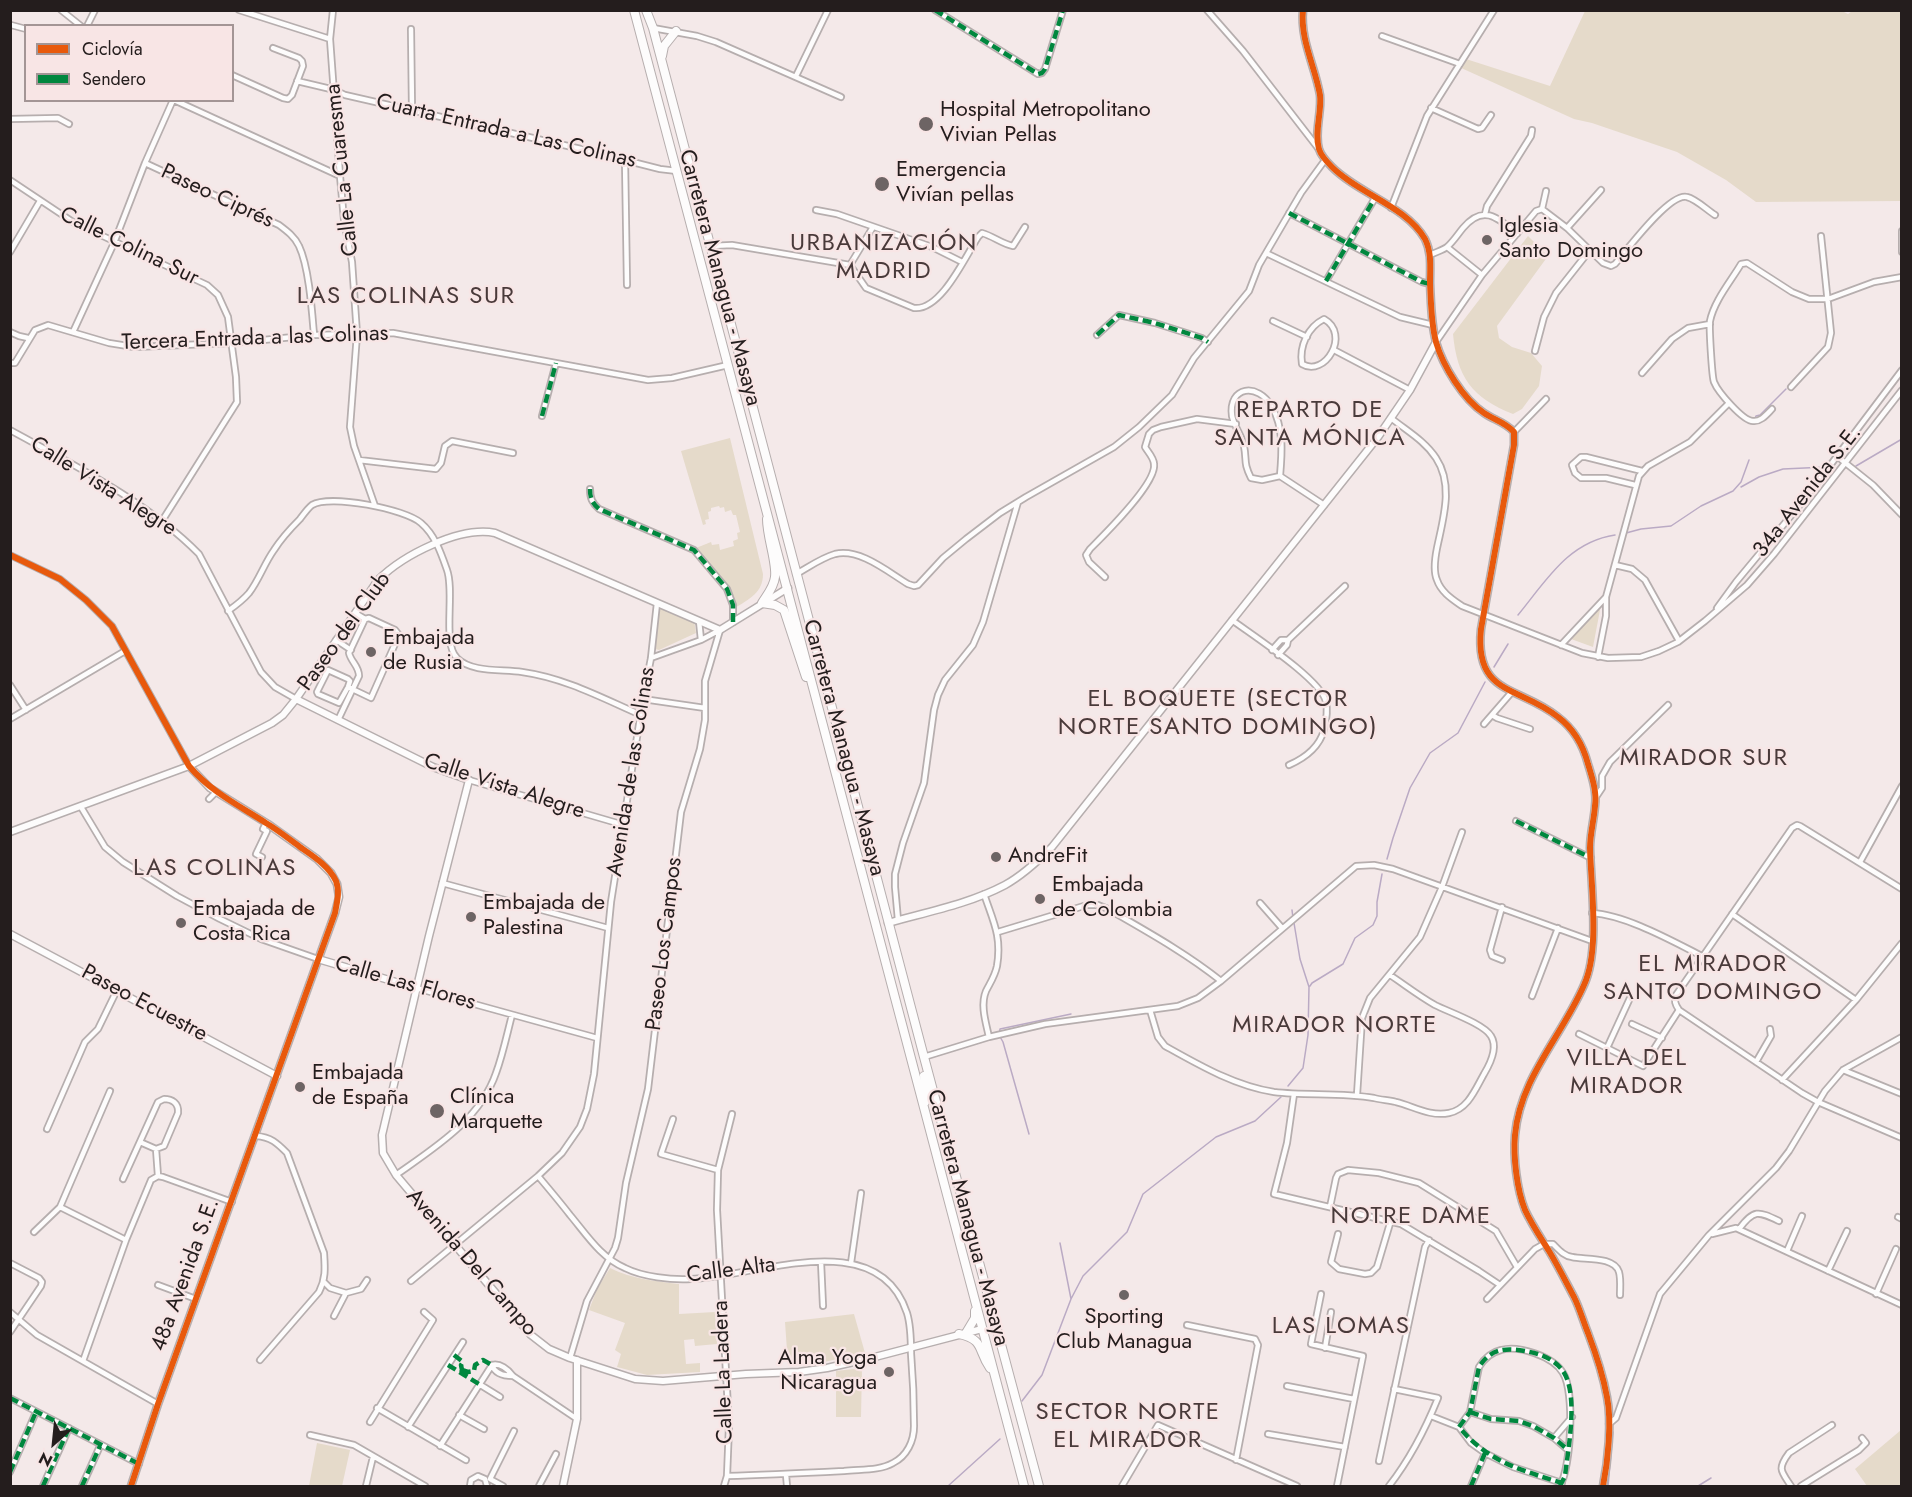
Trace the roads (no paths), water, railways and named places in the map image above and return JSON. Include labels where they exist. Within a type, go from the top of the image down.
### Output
[{"type":"highway","points":[[636,10],[645,24],[653,28],[648,36],[652,75]]},
{"type":"highway","name":"Carretera Managua - Masaya","points":[[636,10],[1024,1486]]},
{"type":"highway","name":"Carretera Managua - Masaya","points":[[646,10],[653,28],[888,923],[1039,1486]]},
{"type":"highway","points":[[662,63],[664,46],[676,32]]},
{"type":"highway","points":[[767,509],[767,528],[776,575],[774,584],[762,603],[775,605],[784,610],[804,672],[813,688]]},
{"type":"highway","points":[[780,514],[780,529],[793,578],[788,588],[798,597],[816,661],[824,675]]},
{"type":"highway","points":[[897,1004],[909,1021],[918,1050],[924,1057],[921,1063],[926,1084],[925,1110]]},
{"type":"highway","points":[[981,1270],[981,1285],[989,1319],[982,1329],[990,1331],[994,1336],[1004,1375],[1012,1385]]},
{"type":"highway","points":[[975,1304],[975,1318],[962,1333],[978,1343],[994,1374]]},
{"type":"street","points":[[61,10],[78,24]]},
{"type":"street","points":[[88,24],[94,10]]},
{"type":"street","points":[[239,10],[330,39]]},
{"type":"street","name":"Calle La Cuaresma","points":[[333,10],[330,39],[340,176],[344,220],[352,262],[357,334],[350,427],[354,446],[375,506]]},
{"type":"street","points":[[796,76],[828,10]]},
{"type":"street","points":[[938,11],[1038,74],[1045,69],[1063,10]]},
{"type":"street","points":[[1207,10],[1243,51],[1325,160],[1353,184],[1414,225],[1425,240],[1430,255],[1430,284],[1436,342],[1454,379],[1468,399],[1482,412],[1502,422],[1514,432]]},
{"type":"street","points":[[1303,10],[1305,42],[1320,94],[1319,150]]},
{"type":"street","points":[[1391,208],[1431,108],[1494,10]]},
{"type":"street","points":[[653,28],[716,42],[841,97]]},
{"type":"street","points":[[411,29],[412,110]]},
{"type":"street","points":[[1382,36],[1460,64]]},
{"type":"street","points":[[234,76],[288,99],[292,95],[303,66],[302,61],[298,57],[273,48]]},
{"type":"street","name":"Cuarta Entrada a Las Colinas","points":[[297,81],[660,169],[677,171]]},
{"type":"street","points":[[73,332],[114,243],[145,163],[173,102]]},
{"type":"street","points":[[178,102],[340,176]]},
{"type":"street","points":[[1431,108],[1478,129],[1482,128],[1491,115]]},
{"type":"street","points":[[10,119],[58,117],[69,124]]},
{"type":"street","points":[[1485,214],[1487,206],[1533,130]]},
{"type":"street","points":[[625,160],[627,285]]},
{"type":"street","points":[[796,574],[837,553],[855,554],[908,584],[918,585],[943,558],[1000,513],[1114,447],[1172,395],[1194,358],[1249,291],[1266,253],[1289,213],[1325,160]]},
{"type":"street","name":"Paseo Ciprés","points":[[145,163],[279,225],[289,233],[298,244],[302,256],[311,302],[314,335]]},
{"type":"street","name":"Calle Colina Sur","points":[[10,180],[73,222],[207,285],[218,295],[224,305],[232,343],[237,402],[162,521]]},
{"type":"street","points":[[1567,228],[1600,190]]},
{"type":"street","points":[[1542,209],[1546,191]]},
{"type":"street","points":[[1542,209],[1567,228],[1603,263],[1611,266],[1677,197],[1689,197],[1715,215]]},
{"type":"street","points":[[1326,281],[1375,198]]},
{"type":"street","points":[[10,252],[40,201]]},
{"type":"street","points":[[888,923],[984,894],[1005,885],[1026,872],[1066,831],[1391,418],[1410,390],[1436,342],[1482,275],[1536,212],[1542,209]]},
{"type":"street","points":[[816,210],[837,214],[932,247],[962,262]]},
{"type":"street","points":[[1289,213],[1422,282],[1430,284]]},
{"type":"street","points":[[1430,255],[1447,247],[1469,220],[1477,215],[1485,214],[1505,224],[1517,234]]},
{"type":"street","points":[[850,265],[873,227]]},
{"type":"street","points":[[711,246],[732,245],[850,265],[860,282],[872,292],[921,309],[940,295],[982,233],[1012,246],[1025,227]]},
{"type":"street","points":[[1902,231],[1902,252]]},
{"type":"street","points":[[1791,387],[1828,347],[1832,333],[1821,236]]},
{"type":"street","points":[[1447,247],[1482,275]]},
{"type":"street","points":[[1535,351],[1544,317],[1556,293],[1590,250]]},
{"type":"street","points":[[1266,253],[1400,317],[1433,325]]},
{"type":"street","points":[[1772,409],[1761,420],[1754,422],[1748,420],[1729,403],[1714,381],[1710,324],[1718,302],[1742,264],[1747,263],[1792,292],[1809,299],[1828,299],[1874,282],[1902,277]]},
{"type":"street","points":[[1096,335],[1119,315],[1155,323],[1208,342]]},
{"type":"street","points":[[1324,320],[1331,323],[1334,329],[1334,350],[1326,360],[1315,367],[1302,364],[1301,357],[1307,337],[1317,322],[1324,320]]},
{"type":"street","points":[[1273,321],[1307,337]]},
{"type":"street","points":[[1642,373],[1672,339],[1688,328],[1710,324]]},
{"type":"street","name":"Tercera Entrada a las Colinas","points":[[28,338],[35,330],[48,325],[109,344],[134,347],[232,343],[314,335],[393,333],[648,380],[672,378],[729,365]]},
{"type":"street","points":[[10,332],[28,338],[13,363]]},
{"type":"street","points":[[1334,350],[1410,390]]},
{"type":"street","points":[[542,416],[556,363]]},
{"type":"street","name":"34a Avenida S.E.","points":[[1713,613],[1838,457],[1902,370]]},
{"type":"street","points":[[1280,476],[1282,450],[1279,427],[1272,407],[1261,393],[1248,389],[1240,392],[1234,400],[1232,418],[1245,447],[1245,466],[1251,478],[1262,480],[1280,476],[1324,505]]},
{"type":"street","name":"34a Avenida S.E.","points":[[1391,418],[1426,444],[1437,459],[1443,473],[1447,496],[1435,560],[1437,580],[1447,596],[1462,606],[1561,645],[1599,657],[1641,657],[1679,641],[1747,585],[1774,554],[1902,390]]},
{"type":"street","points":[[1546,399],[1514,432],[1514,445],[1480,644],[1483,662],[1493,680],[1512,693],[1546,708],[1568,726],[1581,744],[1596,797],[1591,834],[1592,941],[1587,979],[1531,1077],[1522,1101],[1515,1136],[1516,1175],[1524,1208],[1575,1300],[1598,1359],[1608,1399],[1609,1424],[1602,1486]]},
{"type":"street","points":[[1599,657],[1606,616],[1606,597],[1635,485],[1642,471],[1690,442],[1729,403]]},
{"type":"street","points":[[1105,577],[1089,562],[1086,555],[1138,497],[1154,470],[1155,464],[1145,447],[1149,434],[1161,427],[1197,419],[1236,424]]},
{"type":"street","name":"Calle Vista Alegre","points":[[10,430],[90,474],[162,521],[186,540],[199,554],[261,672],[275,687],[338,720],[434,766],[469,780],[624,825]]},
{"type":"street","points":[[359,460],[436,469],[441,463],[445,446],[452,441],[513,453]]},
{"type":"street","points":[[1635,485],[1606,478],[1581,478],[1575,473],[1572,465],[1581,457],[1642,471]]},
{"type":"street","points":[[1838,457],[1873,485],[1902,515]]},
{"type":"street","points":[[1833,463],[1840,469]]},
{"type":"street","points":[[590,489],[593,504],[599,508],[694,550],[727,590],[733,605],[733,622]]},
{"type":"street","points":[[228,611],[248,595],[273,551],[312,505],[333,500],[404,513],[415,517],[437,544],[448,573],[451,593],[450,645],[454,656],[462,663],[472,667],[521,672],[558,679],[641,715]]},
{"type":"street","points":[[1804,500],[1811,506]]},
{"type":"street","points":[[898,920],[895,874],[924,783],[938,695],[945,680],[973,645],[983,622],[1018,502]]},
{"type":"street","name":"Paseo del Club","points":[[10,832],[189,766],[272,723],[283,715],[296,699],[378,580],[390,568],[437,544],[470,532],[495,533],[720,630]]},
{"type":"street","points":[[10,555],[60,579],[86,600],[112,626],[189,766]]},
{"type":"street","points":[[1615,565],[1632,569],[1646,580],[1679,641]]},
{"type":"street","points":[[1278,655],[1287,645],[1288,640],[1345,586]]},
{"type":"street","points":[[651,658],[701,640],[788,588]]},
{"type":"street","points":[[1561,645],[1606,597]]},
{"type":"street","name":"Avenida de las Colinas","points":[[411,1281],[538,1176],[562,1153],[580,1127],[591,1094],[594,1074],[608,928],[651,658],[657,603]]},
{"type":"street","points":[[350,688],[371,698],[399,635],[395,630],[355,613]]},
{"type":"street","points":[[338,720],[350,688],[348,679],[330,670],[326,672],[317,692],[339,703],[350,688],[358,676],[359,669],[350,657],[365,619]]},
{"type":"street","points":[[699,621],[701,640]]},
{"type":"street","points":[[1232,621],[1306,676],[1320,689],[1326,702],[1326,722],[1314,749],[1303,759],[1289,765]]},
{"type":"street","name":"Paseo Los Campos","points":[[574,1359],[587,1301],[618,1238],[626,1183],[648,1089],[681,813],[700,749],[705,708],[705,681],[720,630]]},
{"type":"street","points":[[336,640],[351,650]]},
{"type":"street","points":[[1272,651],[1281,640],[1288,640]]},
{"type":"street","points":[[10,719],[125,651]]},
{"type":"street","points":[[10,685],[26,710]]},
{"type":"street","points":[[1484,724],[1512,693]]},
{"type":"street","points":[[643,699],[705,708]]},
{"type":"street","points":[[1596,797],[1602,788],[1602,776],[1610,762],[1668,705]]},
{"type":"street","points":[[1492,715],[1530,729]]},
{"type":"street","name":"48a Avenida S.E.","points":[[131,1486],[158,1404],[256,1136],[339,897],[337,884],[331,873],[317,860],[266,822],[216,792],[204,783],[189,766]]},
{"type":"street","name":"Avenida Del Campo","points":[[469,780],[416,988],[382,1135],[383,1153],[389,1167],[531,1335],[549,1349],[574,1359],[635,1379],[663,1382],[827,1368],[982,1329]]},
{"type":"street","points":[[1860,862],[1902,786]]},
{"type":"street","points":[[209,799],[216,792]]},
{"type":"street","name":"Calle Las Flores","points":[[81,807],[105,847],[123,862],[177,896],[261,939],[318,959],[416,988],[597,1038]]},
{"type":"street","points":[[1516,821],[1591,858]]},
{"type":"street","points":[[262,857],[256,854],[267,831],[263,829],[266,822]]},
{"type":"street","points":[[1902,889],[1800,826],[1792,828],[1676,995],[1675,1005],[1782,1080],[1818,1102],[1902,1138]]},
{"type":"street","points":[[1357,1095],[1362,1018],[1370,998],[1420,937],[1442,887],[1462,832]]},
{"type":"street","points":[[924,1057],[989,1037],[1055,1023],[1178,1006],[1198,998],[1356,866],[1374,865],[1393,869],[1592,941]]},
{"type":"street","points":[[442,883],[608,928]]},
{"type":"street","points":[[984,894],[998,932],[997,964],[994,977],[985,994],[984,1016],[989,1037]]},
{"type":"street","points":[[1260,903],[1282,928]]},
{"type":"street","points":[[998,932],[1087,905],[1098,905],[1203,966],[1221,981]]},
{"type":"street","points":[[1502,908],[1490,950],[1492,956],[1502,960]]},
{"type":"street","points":[[1592,913],[1619,919],[1650,931],[1702,956]]},
{"type":"street","points":[[1732,914],[1856,1000]]},
{"type":"street","points":[[1533,996],[1558,928]]},
{"type":"street","name":"Paseo Ecuestre","points":[[10,934],[277,1076]]},
{"type":"street","points":[[1782,1080],[1856,1000],[1902,943]]},
{"type":"street","points":[[1150,1011],[1158,1037],[1165,1046],[1237,1083],[1262,1090],[1294,1094],[1357,1095],[1397,1102],[1438,1114],[1450,1113],[1461,1108],[1469,1100],[1489,1066],[1494,1048],[1491,1035],[1476,1024],[1437,1006],[1390,975]]},
{"type":"street","points":[[47,1129],[85,1042],[98,1029],[117,990]]},
{"type":"street","points":[[1606,1048],[1630,999]]},
{"type":"street","points":[[1579,1034],[1644,1066],[1679,1010]]},
{"type":"street","points":[[396,1175],[446,1138],[479,1105],[496,1073],[512,1015]]},
{"type":"street","points":[[1632,1024],[1662,1038]]},
{"type":"street","points":[[1756,1062],[1771,1036],[1770,1029]]},
{"type":"street","points":[[1609,1424],[1616,1418],[1660,1294],[1710,1235],[1776,1168],[1789,1151],[1818,1102],[1843,1070],[1902,1037]]},
{"type":"street","points":[[1843,1070],[1902,1094]]},
{"type":"street","points":[[34,1232],[60,1207],[110,1091]]},
{"type":"street","points":[[1294,1094],[1287,1143],[1274,1194],[1391,1220],[1409,1227],[1500,1285]]},
{"type":"street","points":[[123,1179],[158,1102],[168,1099],[177,1105],[178,1113],[162,1148],[156,1149],[140,1142]]},
{"type":"street","name":"Calle La Ladera","points":[[724,1486],[727,1476],[729,1426],[717,1210],[718,1170],[732,1114]]},
{"type":"street","points":[[673,1119],[661,1154],[718,1170]]},
{"type":"street","points":[[256,1136],[265,1136],[275,1140],[287,1153],[324,1253],[326,1269],[324,1282],[319,1292],[260,1360]]},
{"type":"street","points":[[156,1149],[158,1176]]},
{"type":"street","points":[[1330,1208],[1336,1178],[1338,1174],[1348,1170],[1379,1173],[1419,1183],[1496,1231],[1517,1267]]},
{"type":"street","points":[[83,1361],[126,1240],[151,1180],[158,1176],[232,1202]]},
{"type":"street","name":"Calle Alta","points":[[538,1176],[600,1251],[624,1268],[663,1277],[690,1279],[799,1263],[851,1263],[882,1277],[901,1299],[910,1327],[914,1432],[905,1454],[894,1463],[872,1469],[727,1476]]},
{"type":"street","points":[[851,1263],[861,1193]]},
{"type":"street","points":[[60,1207],[126,1240]]},
{"type":"street","points":[[1739,1229],[1755,1213],[1764,1214],[1779,1221]]},
{"type":"street","points":[[1787,1251],[1802,1216]]},
{"type":"street","points":[[1338,1234],[1331,1262],[1339,1269],[1371,1273],[1377,1267],[1391,1220]]},
{"type":"street","points":[[1710,1235],[1732,1228],[1739,1229],[1902,1305]]},
{"type":"street","points":[[1828,1271],[1847,1231]]},
{"type":"street","points":[[1379,1461],[1425,1247],[1429,1240]]},
{"type":"street","points":[[1487,1299],[1535,1249],[1544,1244],[1553,1244],[1562,1253],[1571,1257],[1595,1258],[1616,1266],[1619,1272],[1620,1295]]},
{"type":"street","points":[[1876,1294],[1896,1249]]},
{"type":"street","points":[[821,1262],[823,1306]]},
{"type":"street","points":[[10,1263],[39,1278],[42,1282],[10,1332]]},
{"type":"street","points":[[324,1282],[330,1288],[346,1293],[361,1289],[367,1280]]},
{"type":"street","points":[[158,1285],[196,1299]]},
{"type":"street","points":[[334,1316],[346,1293]]},
{"type":"street","points":[[1321,1294],[1311,1344],[1363,1356],[1337,1486]]},
{"type":"street","points":[[10,1312],[20,1318],[37,1335],[158,1404]]},
{"type":"street","points":[[370,1422],[433,1320],[424,1312]]},
{"type":"street","points":[[1325,1347],[1331,1312]]},
{"type":"street","points":[[1187,1324],[1255,1339],[1258,1345],[1236,1460]]},
{"type":"street","points":[[408,1427],[463,1342]]},
{"type":"street","points":[[1431,1416],[1459,1427],[1472,1443],[1485,1453],[1513,1467],[1561,1485],[1565,1476],[1572,1417],[1568,1384],[1563,1371],[1541,1355],[1504,1349],[1497,1351],[1483,1360],[1479,1367],[1470,1412],[1459,1427]]},
{"type":"street","points":[[564,1486],[577,1419],[574,1359]]},
{"type":"street","points":[[440,1446],[492,1365],[508,1370],[513,1376],[577,1419]]},
{"type":"street","points":[[479,1384],[500,1397]]},
{"type":"street","points":[[1287,1386],[1354,1399]]},
{"type":"street","points":[[1389,1486],[1409,1459],[1438,1398],[1394,1389]]},
{"type":"street","points":[[10,1398],[139,1464]]},
{"type":"street","points":[[377,1408],[465,1460]]},
{"type":"street","points":[[10,1472],[36,1412]]},
{"type":"street","points":[[1470,1412],[1491,1419],[1519,1421],[1533,1426],[1554,1438],[1568,1450]]},
{"type":"street","points":[[459,1415],[484,1429]]},
{"type":"street","points":[[1554,1438],[1572,1417]]},
{"type":"street","points":[[1122,1486],[1158,1425],[1297,1486]]},
{"type":"street","points":[[1791,1486],[1780,1468],[1785,1458],[1832,1425]]},
{"type":"street","points":[[43,1486],[69,1428]]},
{"type":"street","points":[[483,1477],[487,1486],[492,1480],[514,1431]]},
{"type":"street","points":[[1268,1434],[1344,1447]]},
{"type":"street","points":[[310,1435],[354,1446],[416,1485],[424,1486]]},
{"type":"street","points":[[1801,1486],[1859,1450],[1866,1443],[1862,1438]]},
{"type":"street","points":[[82,1486],[100,1446]]},
{"type":"street","points":[[1471,1486],[1485,1453]]},
{"type":"street","points":[[539,1486],[556,1454]]},
{"type":"street","points":[[366,1486],[373,1458]]},
{"type":"street","points":[[786,1474],[787,1486]]},
{"type":"street","points":[[470,1486],[475,1476],[504,1486]]},
{"type":"waterway","points":[[1755,419],[1786,389]]},
{"type":"waterway","points":[[1856,466],[1902,439]]},
{"type":"waterway","points":[[1626,533],[1671,526],[1701,506],[1733,491],[1741,482],[1749,460]]},
{"type":"waterway","points":[[1741,487],[1759,477],[1783,469],[1826,467]]},
{"type":"waterway","points":[[1518,615],[1559,565],[1571,554],[1598,539],[1615,535]]},
{"type":"waterway","points":[[1494,667],[1508,644]]},
{"type":"waterway","points":[[1387,859],[1410,788],[1430,753],[1458,733],[1485,682]]},
{"type":"waterway","points":[[1310,986],[1343,964],[1355,938],[1373,925],[1377,916],[1382,874]]},
{"type":"waterway","points":[[1292,910],[1293,918]]},
{"type":"waterway","points":[[1288,1086],[1303,1068],[1308,1035],[1309,987],[1300,959],[1294,923]]},
{"type":"waterway","points":[[1029,1134],[999,1035],[1000,1029],[1071,1014]]},
{"type":"waterway","points":[[1071,1299],[1083,1276],[1127,1232],[1143,1194],[1216,1137],[1255,1121],[1281,1097]]},
{"type":"waterway","points":[[1022,1401],[1042,1375],[1071,1299],[1060,1243]]},
{"type":"waterway","points":[[1608,1486],[1613,1432]]},
{"type":"waterway","points":[[948,1486],[1000,1439]]},
{"type":"waterway","points":[[1698,1486],[1711,1478]]},
{"type":"place","name":"Hospital Metropolitano Vivian Pellas","points":[[926,124]]},
{"type":"place","name":"Emergencia Vivían pellas","points":[[882,184]]},
{"type":"place","name":"Iglesia Santo Domingo","points":[[1487,240]]},
{"type":"place","name":"Embajada de Rusia","points":[[371,652]]},
{"type":"place","name":"AndreFit","points":[[996,857]]},
{"type":"place","name":"Embajada de Colombia","points":[[1040,899]]},
{"type":"place","name":"Embajada de Palestina","points":[[471,917]]},
{"type":"place","name":"Embajada de Costa Rica","points":[[181,923]]},
{"type":"place","name":"Embajada de España","points":[[300,1087]]},
{"type":"place","name":"Clínica Marquette","points":[[437,1111]]},
{"type":"place","name":"Sporting Club Managua","points":[[1124,1295]]},
{"type":"place","name":"Alma Yoga Nicaragua","points":[[889,1372]]},
{"type":"district","name":"URBANIZACIÓN MADRID","points":[[884,258]]},
{"type":"district","name":"LAS COLINAS SUR","points":[[406,297]]},
{"type":"district","name":"REPARTO DE SANTA MÓNICA","points":[[1310,425]]},
{"type":"district","name":"EL BOQUETE (SECTOR NORTE SANTO DOMINGO)","points":[[1218,714]]},
{"type":"district","name":"MIRADOR SUR","points":[[1704,759]]},
{"type":"district","name":"LAS COLINAS","points":[[215,869]]},
{"type":"district","name":"EL MIRADOR SANTO DOMINGO","points":[[1713,979]]},
{"type":"district","name":"MIRADOR NORTE","points":[[1335,1026]]},
{"type":"district","name":"VILLA DEL MIRADOR","points":[[1627,1073]]},
{"type":"district","name":"NOTRE DAME","points":[[1411,1217]]},
{"type":"district","name":"LAS LOMAS","points":[[1341,1327]]},
{"type":"district","name":"SECTOR NORTE EL MIRADOR","points":[[1128,1427]]}]
